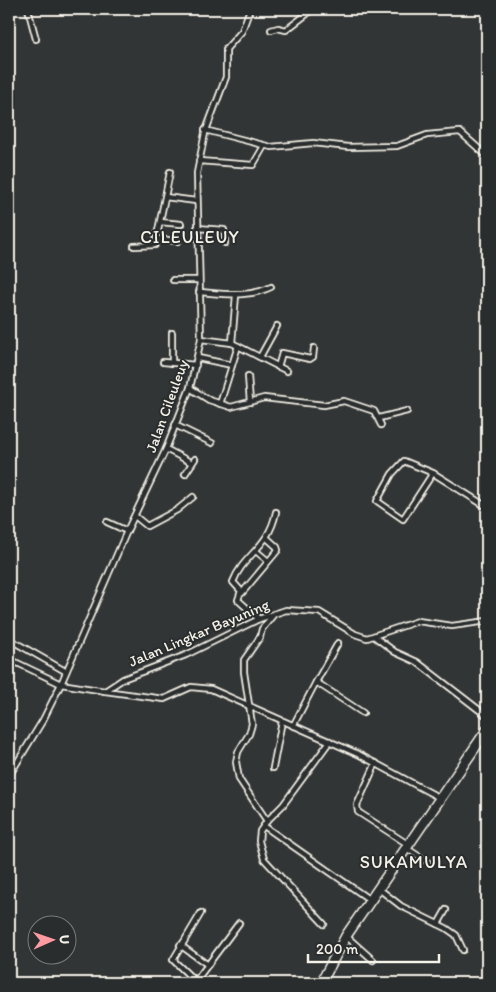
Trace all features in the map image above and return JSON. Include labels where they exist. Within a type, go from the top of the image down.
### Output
[{"type":"highway","points":[[321,983],[346,936],[487,730]]},
{"type":"street","points":[[28,9],[36,39]]},
{"type":"street","name":"Jalan Cileuleuy","points":[[9,776],[38,728],[61,684],[127,531],[136,517],[166,449],[190,388],[201,339],[196,201],[199,161],[205,130],[226,77],[226,49],[242,31],[250,9]]},
{"type":"street","points":[[271,30],[278,28],[286,30],[304,17],[310,9]]},
{"type":"street","points":[[205,130],[264,146],[313,143],[348,147],[397,146],[436,133],[460,132],[487,156]]},
{"type":"street","points":[[199,161],[253,165],[264,146]]},
{"type":"street","points":[[134,246],[154,246],[170,172]]},
{"type":"street","points":[[165,197],[196,201]]},
{"type":"street","points":[[160,222],[181,224]]},
{"type":"street","points":[[197,228],[224,230],[225,243]]},
{"type":"street","points":[[156,239],[178,241]]},
{"type":"street","points":[[174,280],[199,280]]},
{"type":"street","points":[[199,292],[236,295],[258,293],[271,287]]},
{"type":"street","points":[[232,344],[236,295]]},
{"type":"street","points":[[260,358],[277,326]]},
{"type":"street","points":[[172,334],[172,363]]},
{"type":"street","points":[[201,339],[238,346],[287,371]]},
{"type":"street","points":[[220,404],[238,346]]},
{"type":"street","points":[[278,367],[282,353],[310,359],[313,356],[314,348]]},
{"type":"street","points":[[198,358],[232,365]]},
{"type":"street","points":[[163,362],[196,365]]},
{"type":"street","points":[[248,376],[250,402]]},
{"type":"street","points":[[190,388],[220,404],[234,407],[264,398],[324,405],[344,401],[369,408],[379,418],[381,425]]},
{"type":"street","points":[[379,418],[407,412]]},
{"type":"street","points":[[175,425],[212,443]]},
{"type":"street","points":[[166,449],[193,461],[185,474]]},
{"type":"street","points":[[434,473],[404,518],[377,501],[392,474],[403,462],[407,461],[434,473],[487,507]]},
{"type":"street","points":[[136,517],[147,526],[177,510],[193,497]]},
{"type":"street","points":[[242,593],[233,584],[233,579],[267,538],[273,527],[276,512]]},
{"type":"street","points":[[107,522],[127,531]]},
{"type":"street","points":[[259,619],[238,600],[278,548],[267,538]]},
{"type":"street","points":[[256,551],[268,561]]},
{"type":"street","name":"Jalan Lingkar Bayuning","points":[[105,691],[123,678],[186,655],[274,613],[302,610],[319,612],[355,634],[367,638],[375,637]]},
{"type":"street","points":[[267,821],[239,779],[236,762],[238,752],[252,728],[244,660],[260,637],[262,629],[274,613]]},
{"type":"street","points":[[487,622],[452,626],[418,621],[402,625],[375,637],[395,652],[417,662],[487,716]]},
{"type":"street","points":[[9,639],[65,671]]},
{"type":"street","points":[[293,726],[338,643]]},
{"type":"street","points":[[9,659],[61,684],[164,700],[191,687],[200,686],[211,689],[282,722],[330,741],[376,763],[441,799]]},
{"type":"street","points":[[9,672],[16,662]]},
{"type":"street","points":[[316,682],[363,713]]},
{"type":"street","points":[[273,768],[282,722]]},
{"type":"street","points":[[324,924],[264,860],[259,840],[267,821],[288,798],[330,741]]},
{"type":"street","points":[[376,763],[357,805],[358,812],[428,862]]},
{"type":"street","points":[[264,826],[370,900]]},
{"type":"street","points":[[378,889],[401,906],[456,935],[463,950]]},
{"type":"street","points":[[438,924],[446,910]]},
{"type":"street","points":[[201,913],[174,956],[174,962],[196,983],[239,923]]},
{"type":"street","points":[[346,936],[373,960]]},
{"type":"street","points":[[180,945],[208,965]]},
{"type":"district","name":"CILEULEUY","points":[[190,237]]},
{"type":"district","name":"SUKAMULYA","points":[[414,862]]}]
